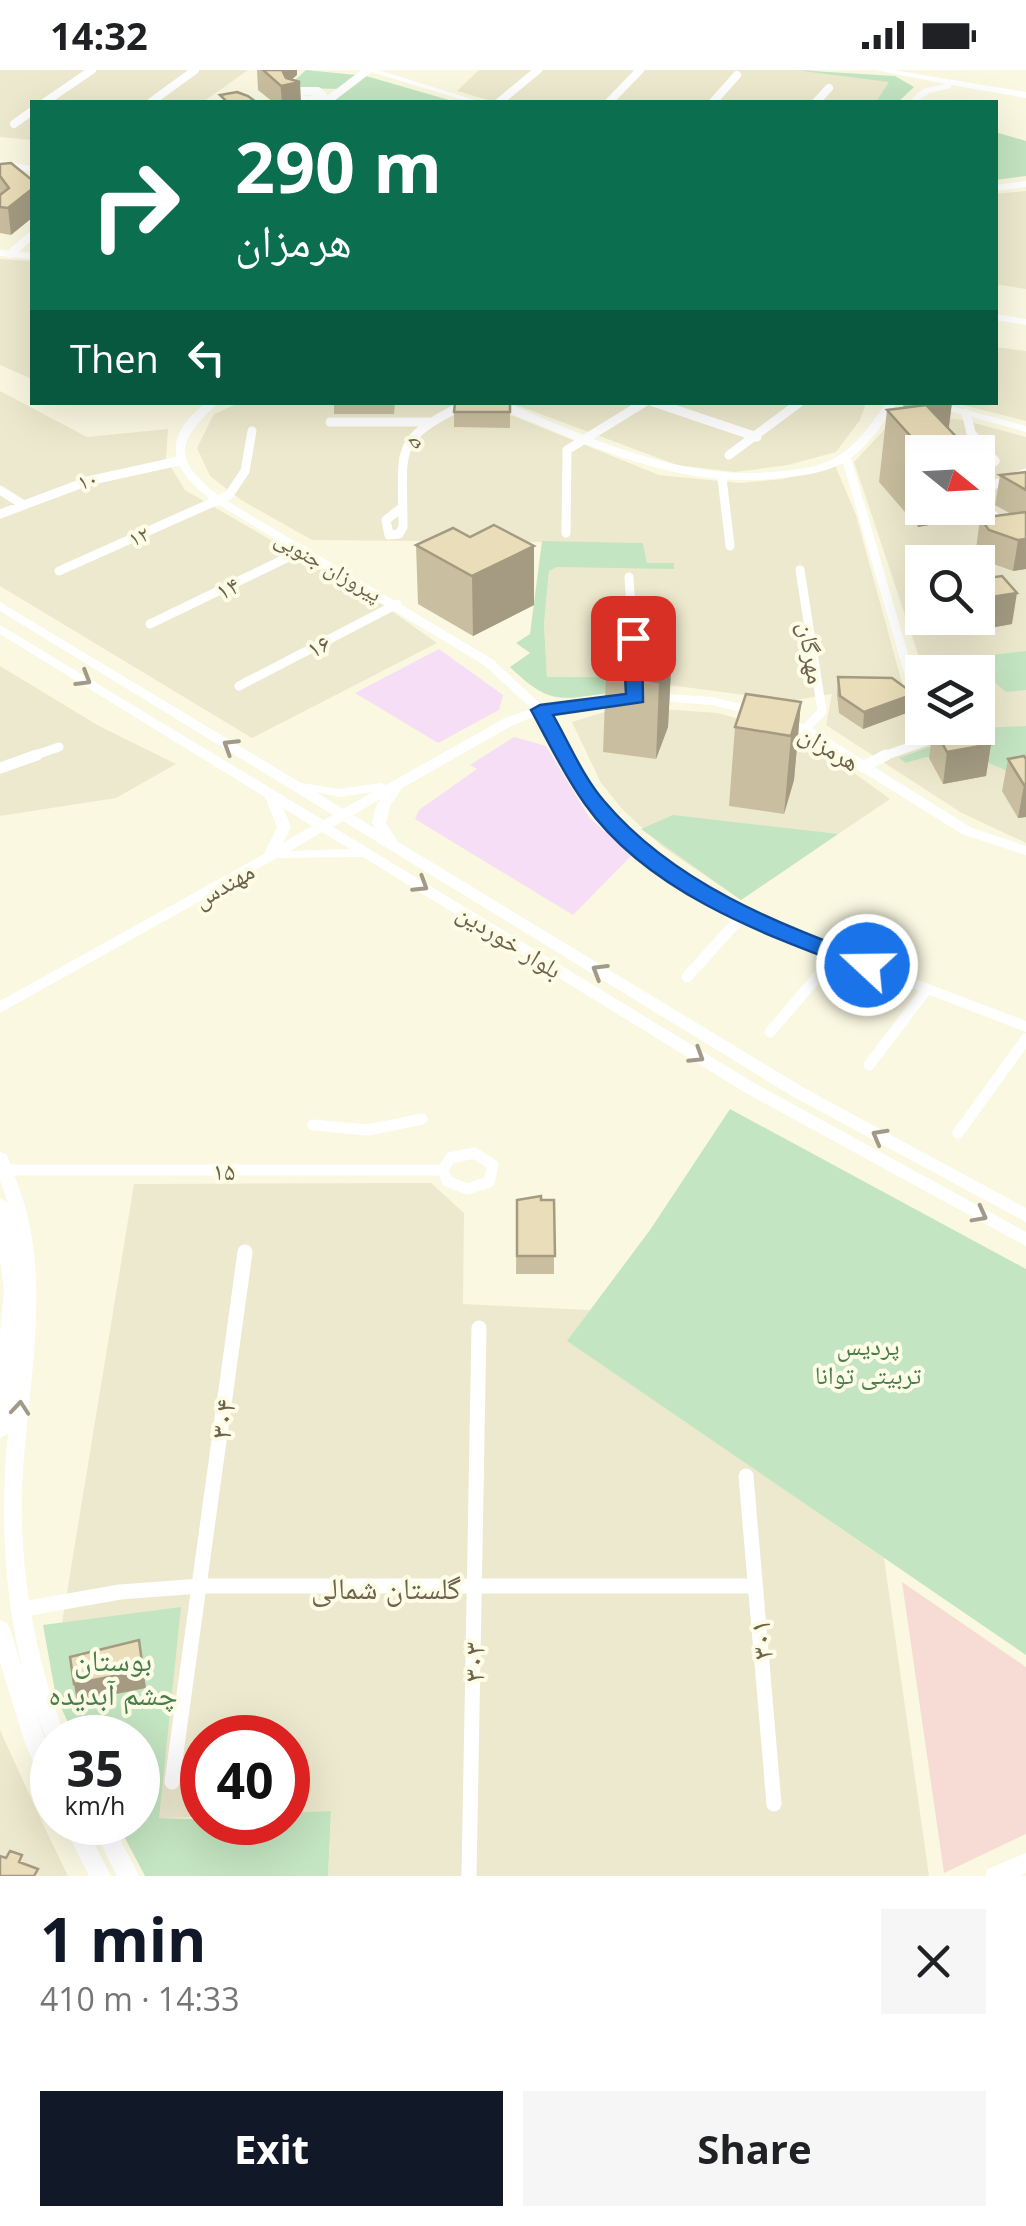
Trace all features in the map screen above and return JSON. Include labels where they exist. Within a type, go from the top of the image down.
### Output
[{"type":"street","points":[[48,100],[92,70]]},
{"type":"street","points":[[153,100],[195,70]]},
{"type":"street","points":[[324,98],[337,94],[368,70],[471,100]]},
{"type":"street","points":[[501,100],[538,70]]},
{"type":"street","points":[[611,100],[640,70]]},
{"type":"street","points":[[879,70],[1026,92]]},
{"type":"street","points":[[914,70],[1026,92]]},
{"type":"street","points":[[890,72],[915,84],[905,100]]},
{"type":"street","points":[[716,100],[738,75]]},
{"type":"street","points":[[914,100],[926,90],[970,85]]},
{"type":"street","points":[[818,100],[829,88]]},
{"type":"street","points":[[14,124],[30,112]]},
{"type":"street","points":[[0,164],[30,169]]},
{"type":"street","points":[[998,186],[1026,182]]},
{"type":"street","points":[[11,254],[30,237]]},
{"type":"street","points":[[998,317],[1026,322]]},
{"type":"street","points":[[179,461],[186,428],[211,405]]},
{"type":"street","name":"۵","points":[[400,509],[403,449],[412,434],[464,405]]},
{"type":"street","points":[[500,405],[654,466],[722,478],[784,476],[846,457],[890,405]]},
{"type":"street","points":[[566,533],[566,454],[583,437],[640,405]]},
{"type":"street","points":[[662,405],[757,437]]},
{"type":"street","points":[[728,455],[795,405]]},
{"type":"street","points":[[934,405],[1024,424]]},
{"type":"street","points":[[966,413],[972,435]]},
{"type":"street","points":[[330,422],[429,422]]},
{"type":"street","points":[[218,500],[229,496],[240,482],[252,431]]},
{"type":"street","points":[[846,457],[858,482],[905,658]]},
{"type":"street","name":"پیروزان جنوبی","points":[[179,461],[190,478],[218,500],[488,662],[540,710],[605,816],[670,872],[743,915],[1026,1027]]},
{"type":"street","name":"۱۰","points":[[0,514],[121,469],[179,461]]},
{"type":"street","points":[[1026,473],[1005,477],[986,489],[981,502],[997,519],[1026,531]]},
{"type":"street","points":[[722,478],[730,546]]},
{"type":"street","points":[[0,490],[22,504]]},
{"type":"street","name":"۱۲","points":[[59,570],[218,500]]},
{"type":"street","name":"۱۴","points":[[150,624],[304,550]]},
{"type":"street","name":"مهرگان","points":[[800,570],[822,711],[805,730]]},
{"type":"street","points":[[629,577],[634,664]]},
{"type":"street","name":"۱۶","points":[[239,686],[396,604]]},
{"type":"street","name":"بلوار خوردین","points":[[0,606],[798,1092],[1026,1216]]},
{"type":"street","name":"بلوار خوردین","points":[[0,629],[750,1088],[1026,1240]]},
{"type":"street","name":"هرمزان","points":[[344,815],[510,721],[540,710],[600,700],[674,697],[743,708],[805,730],[967,831],[1026,850]]},
{"type":"street","points":[[863,767],[908,745]]},
{"type":"street","points":[[0,768],[59,746]]},
{"type":"street","points":[[287,781],[339,793],[365,791],[403,779]]},
{"type":"street","points":[[397,848],[379,823],[382,806],[403,779]]},
{"type":"street","points":[[268,858],[284,826],[269,792]]},
{"type":"street","name":"مهندس","points":[[0,1008],[344,815]]},
{"type":"street","points":[[268,858],[309,852],[370,853]]},
{"type":"street","points":[[688,976],[743,915]]},
{"type":"street","name":"مهندس","points":[[0,1018],[70,978],[102,953]]},
{"type":"street","points":[[770,1032],[837,954]]},
{"type":"street","points":[[869,1065],[927,988]]},
{"type":"street","points":[[958,1133],[1026,1039]]},
{"type":"street","points":[[313,1125],[339,1129],[410,1125],[422,1119]]},
{"type":"street","points":[[2,1166],[24,1228],[30,1296],[8,1460],[9,1612],[46,1715]]},
{"type":"street","name":"۱۵","points":[[2,1166],[442,1170]]},
{"type":"street","points":[[0,1204],[12,1290],[0,1431]]},
{"type":"street","name":"۳۰۴","points":[[172,1782],[245,1252]]},
{"type":"street","name":"۳۰۳","points":[[469,1876],[479,1328]]},
{"type":"street","name":"۳۰۱","points":[[746,1476],[774,1804]]},
{"type":"street","name":"گلستان شمالی","points":[[9,1612],[102,1594],[200,1586],[755,1586]]},
{"type":"street","points":[[0,1630],[30,1728]]},
{"type":"street","points":[[84,1845],[100,1876]]},
{"type":"street","points":[[112,1845],[128,1876]]},
{"type":"street","points":[[996,1876],[1026,1863]]},
{"type":"shaded area","points":[[0,70],[248,70],[206,100],[30,100],[30,140],[0,137]]},
{"type":"shaded area","points":[[479,70],[810,70],[893,82],[882,100],[488,100],[457,91]]},
{"type":"shaded area","points":[[1026,191],[1026,289],[998,284],[998,194]]},
{"type":"shaded area","points":[[0,259],[30,261],[30,378],[0,365]]},
{"type":"shaded area","points":[[998,347],[1026,351],[1026,421],[963,405],[998,405]]},
{"type":"shaded area","points":[[0,391],[87,437],[168,429],[166,459],[185,490],[386,607],[437,643],[252,738],[0,586]]},
{"type":"shaded area","points":[[234,405],[485,405],[659,475],[740,483],[783,479],[835,465],[856,515],[905,694],[905,745],[995,745],[995,655],[918,655],[912,635],[995,635],[995,545],[905,545],[905,615],[854,462],[900,413],[963,420],[1026,437],[1026,843],[960,812],[826,725],[832,694],[790,701],[607,677],[547,678],[544,624],[549,571],[557,567],[673,563],[647,563],[643,543],[312,540],[241,500],[210,476],[197,448],[214,414]]},
{"type":"shaded area","points":[[516,405],[865,405],[860,420],[836,452],[788,465],[735,472],[677,465]]},
{"type":"shaded area","points":[[439,649],[503,695],[499,710],[438,743],[355,693]]},
{"type":"shaded area","points":[[0,666],[99,726],[176,764],[116,798],[0,816]]},
{"type":"shaded area","points":[[647,708],[718,713],[784,732],[839,762],[890,799],[741,900],[663,847],[623,810],[601,783],[572,722],[608,711]]},
{"type":"shaded area","points":[[514,737],[546,746],[589,817],[631,856],[573,915],[415,819],[419,810],[477,769],[470,765]]},
{"type":"shaded area","points":[[431,1183],[464,1213],[463,1304],[590,1310],[568,1341],[884,1558],[929,1876],[328,1876],[331,1812],[310,1812],[310,1715],[180,1715],[180,1818],[160,1818],[180,1608],[62,1623],[134,1184]]},
{"type":"shaded area","points":[[902,1582],[1026,1667],[1026,1834],[944,1873]]},
{"type":"shaded area","points":[[0,1730],[30,1796],[30,1845],[53,1845],[68,1876],[0,1876]]},
{"type":"green space","points":[[306,70],[366,76],[449,100],[334,100],[348,89],[286,88]]},
{"type":"green space","points":[[795,70],[895,76],[914,87],[900,100],[877,100],[889,82]]},
{"type":"green space","points":[[998,133],[1026,141],[1026,176],[998,180]]},
{"type":"green space","points":[[542,541],[643,543],[647,563],[674,563],[674,569],[557,567],[549,571],[544,624],[547,677],[607,677],[621,692],[560,698],[538,690],[510,667],[530,653],[516,643],[530,634]]},
{"type":"green space","points":[[1026,651],[1026,690],[1006,692],[995,683],[995,655],[991,655]]},
{"type":"green space","points":[[1026,726],[1026,781],[968,757],[939,755],[906,763],[899,758],[935,745],[995,745],[995,727]]},
{"type":"green space","points":[[673,815],[838,834],[741,900],[641,829]]},
{"type":"green space","name":"پردیس تربیتی توانا","points":[[730,1109],[1026,1269],[1026,1655],[567,1341],[650,1230]]},
{"type":"green space","name":"بوستان چشم آبدیده","points":[[181,1607],[160,1808],[160,1715],[65,1715],[56,1697],[43,1625]]},
{"type":"green space","name":"بوستان چشم آبدیده","points":[[331,1811],[328,1876],[145,1876],[129,1845],[160,1845],[160,1818],[180,1819],[180,1845],[310,1845],[310,1812]]},
{"type":"building","points":[[263,70],[282,70],[286,78],[300,82],[281,86]]},
{"type":"building","points":[[237,92],[253,100],[225,100],[220,95]]},
{"type":"building","points":[[11,163],[30,178],[30,191],[8,208],[0,207],[0,195],[9,188],[0,176],[0,164]]},
{"type":"building","points":[[455,405],[510,405],[510,412],[454,412]]},
{"type":"building","points":[[926,405],[955,435],[910,435],[887,410]]},
{"type":"building","points":[[1026,472],[1026,490],[1000,475]]},
{"type":"building","points":[[1026,512],[1026,539],[989,530],[985,525],[995,525],[995,516]]},
{"type":"building","points":[[494,525],[534,546],[472,576],[416,545],[453,528],[470,537]]},
{"type":"building","points":[[1002,576],[1017,593],[995,596],[995,577]]},
{"type":"building","points":[[619,643],[672,650],[659,682],[606,674]]},
{"type":"building","points":[[838,677],[892,678],[905,687],[905,697],[864,712],[840,696]]},
{"type":"building","points":[[746,694],[801,702],[791,736],[735,727]]},
{"type":"building","points":[[943,745],[986,745],[947,752]]},
{"type":"building","points":[[1008,759],[1026,759],[1026,785]]},
{"type":"building","points":[[541,1196],[541,1200],[554,1200],[555,1256],[517,1256],[517,1200]]},
{"type":"building","points":[[139,1640],[143,1670],[74,1684],[70,1657]]},
{"type":"building","points":[[10,1851],[22,1855],[19,1862],[38,1869],[34,1876],[0,1876],[0,1856],[6,1858]]},
{"type":"route","points":[[633,638],[636,698],[540,710],[594,803],[646,855],[702,892],[776,931],[867,965]]}]
